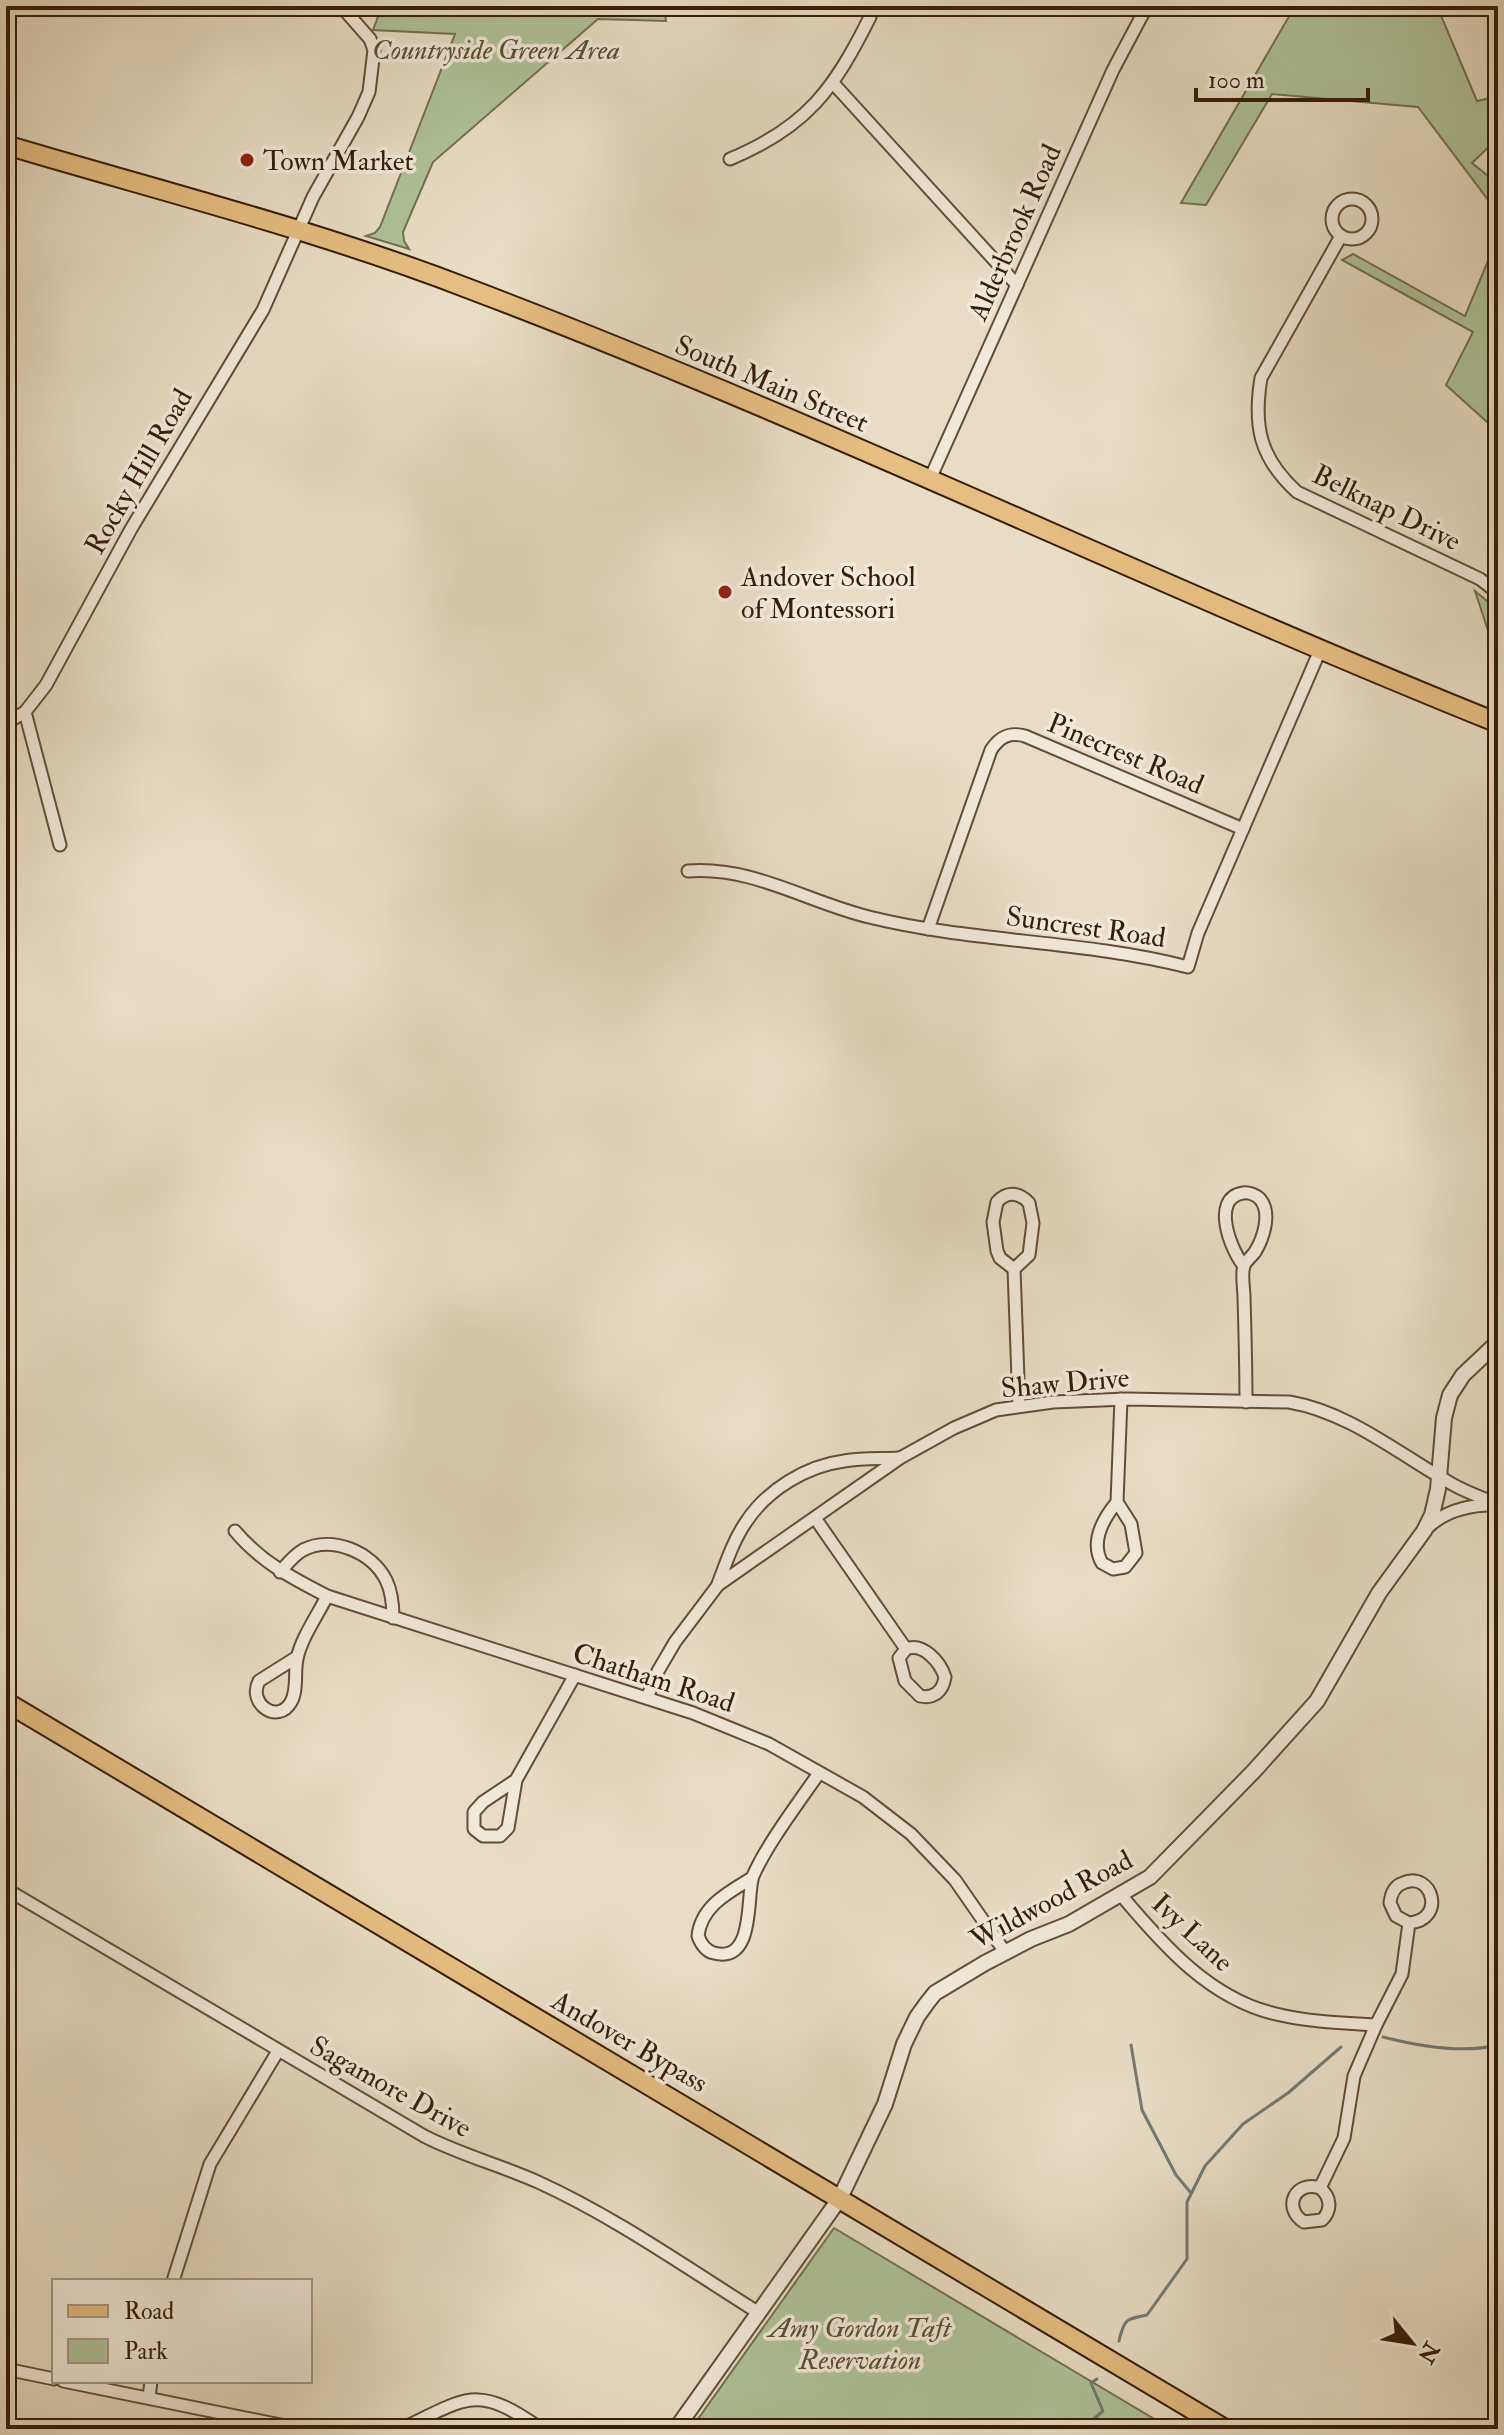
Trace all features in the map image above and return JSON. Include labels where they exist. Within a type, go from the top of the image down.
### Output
[{"type":"main road","name":"South Main Street","points":[[6,145],[299,232],[465,287],[930,479],[1498,723]]},
{"type":"main road","name":"Andover Bypass","points":[[6,1702],[1225,2429]]},
{"type":"street","name":"Rocky Hill Road","points":[[6,723],[25,712],[46,685],[131,529],[263,310],[313,197],[358,117],[369,92],[374,50],[370,39],[341,6]]},
{"type":"street","name":"Alderbrook Road","points":[[930,479],[1113,70],[1147,6]]},
{"type":"street","points":[[730,159],[782,133],[812,108],[833,83],[870,17]]},
{"type":"street","points":[[833,83],[1017,285]]},
{"type":"street","name":"Belknap Drive","points":[[1341,236],[1261,378],[1257,400],[1262,444],[1282,478],[1297,492],[1480,579],[1498,593]]},
{"type":"street","name":"Suncrest Road","points":[[688,871],[704,870],[760,878],[869,917],[928,929],[1148,957],[1188,967],[1198,933],[1321,648]]},
{"type":"street","points":[[25,712],[60,845]]},
{"type":"street","name":"Pinecrest Road","points":[[928,929],[991,750],[1005,736],[1015,733],[1025,736],[1243,829]]},
{"type":"street","points":[[1244,1266],[1234,1254],[1228,1239],[1226,1211],[1236,1195],[1248,1193],[1263,1204],[1265,1223],[1258,1246],[1244,1266],[1246,1402]]},
{"type":"street","points":[[1014,1269],[1029,1255],[1033,1223],[1029,1203],[1019,1195],[1011,1194],[997,1202],[993,1222],[998,1254],[1014,1269],[1019,1406]]},
{"type":"street","name":"Wildwood Road","points":[[676,2429],[840,2198],[885,2104],[904,2044],[917,2017],[935,1993],[1005,1952],[1069,1924],[1150,1877],[1307,1714],[1333,1676],[1379,1593],[1424,1531],[1436,1503],[1444,1418],[1450,1395],[1463,1375],[1498,1342]]},
{"type":"street","points":[[1117,1502],[1131,1524],[1136,1545],[1130,1564],[1113,1569],[1099,1558],[1098,1545],[1102,1522],[1117,1502],[1121,1399]]},
{"type":"street","name":"Shaw Drive","points":[[647,1698],[675,1642],[718,1585],[924,1442],[996,1410],[1121,1399],[1289,1402],[1335,1416],[1439,1476],[1498,1505]]},
{"type":"street","points":[[718,1585],[746,1522],[760,1504],[781,1487],[821,1465],[900,1458]]},
{"type":"street","points":[[1424,1531],[1436,1520],[1460,1509],[1474,1505],[1498,1505]]},
{"type":"street","points":[[815,1518],[906,1649]]},
{"type":"street","name":"Chatham Road","points":[[235,1531],[262,1559],[280,1572],[327,1596],[647,1698],[739,1730],[769,1744],[863,1797],[911,1834],[955,1880],[1005,1952]]},
{"type":"street","points":[[280,1572],[303,1550],[325,1545],[346,1547],[380,1570],[393,1599],[393,1618]]},
{"type":"street","points":[[297,1657],[259,1681],[255,1694],[265,1710],[284,1710],[293,1700],[297,1657],[327,1596]]},
{"type":"street","points":[[919,1647],[938,1663],[945,1677],[937,1694],[920,1696],[905,1681],[899,1658],[906,1649],[919,1647]]},
{"type":"street","points":[[516,1780],[483,1802],[474,1812],[474,1829],[483,1836],[500,1836],[508,1828],[516,1780],[575,1675]]},
{"type":"street","points":[[752,1878],[750,1917],[743,1935],[730,1951],[710,1952],[698,1936],[701,1923],[717,1901],[752,1878],[819,1773]]},
{"type":"street","name":"Sagamore Drive","points":[[7,1894],[450,2149],[507,2169],[574,2200],[759,2313]]},
{"type":"street","name":"Ivy Lane","points":[[1121,1895],[1178,1958],[1227,1996],[1275,2014],[1376,2025]]},
{"type":"street","points":[[1320,2188],[1344,2138],[1354,2076],[1402,1974],[1409,1923]]},
{"type":"street","points":[[174,2279],[210,2164],[278,2051]]},
{"type":"street","points":[[6,2369],[52,2379]]},
{"type":"street","points":[[73,2383],[300,2429]]},
{"type":"street","points":[[149,2398],[151,2383]]},
{"type":"street","points":[[401,2429],[440,2409],[470,2399],[503,2405],[541,2429]]},
{"type":"green space","name":"Countryside Green Area","points":[[382,6],[664,6],[666,21],[598,19],[433,162],[403,232],[409,249],[366,236],[380,227],[455,34],[373,30]]},
{"type":"green space","points":[[1295,6],[1437,6],[1477,101],[1498,96],[1498,138],[1472,163],[1498,184],[1498,213],[1418,107],[1272,94],[1206,205],[1181,203]]},
{"type":"green space","points":[[1498,237],[1498,432],[1446,385],[1473,332],[1342,260],[1353,254],[1465,316]]},
{"type":"green space","points":[[1475,591],[1498,610],[1498,661]]},
{"type":"green space","name":"Amy Gordon Taft Reservation","points":[[834,2228],[1171,2429],[706,2429],[698,2419]]},
{"type":"waterway","points":[[1383,2037],[1455,2049],[1498,2045]]},
{"type":"waterway","points":[[1131,2045],[1142,2110],[1176,2175],[1191,2193]]},
{"type":"waterway","points":[[1119,2341],[1125,2324],[1130,2319],[1147,2315],[1187,2259],[1187,2202],[1205,2166],[1243,2124],[1288,2093],[1341,2047]]},
{"type":"waterway","points":[[1082,2429],[1103,2411],[1091,2383],[1097,2379]]},
{"type":"place","name":"Town Market","points":[[247,160]]},
{"type":"place","name":"Andover School of Montessori","points":[[725,592]]}]
